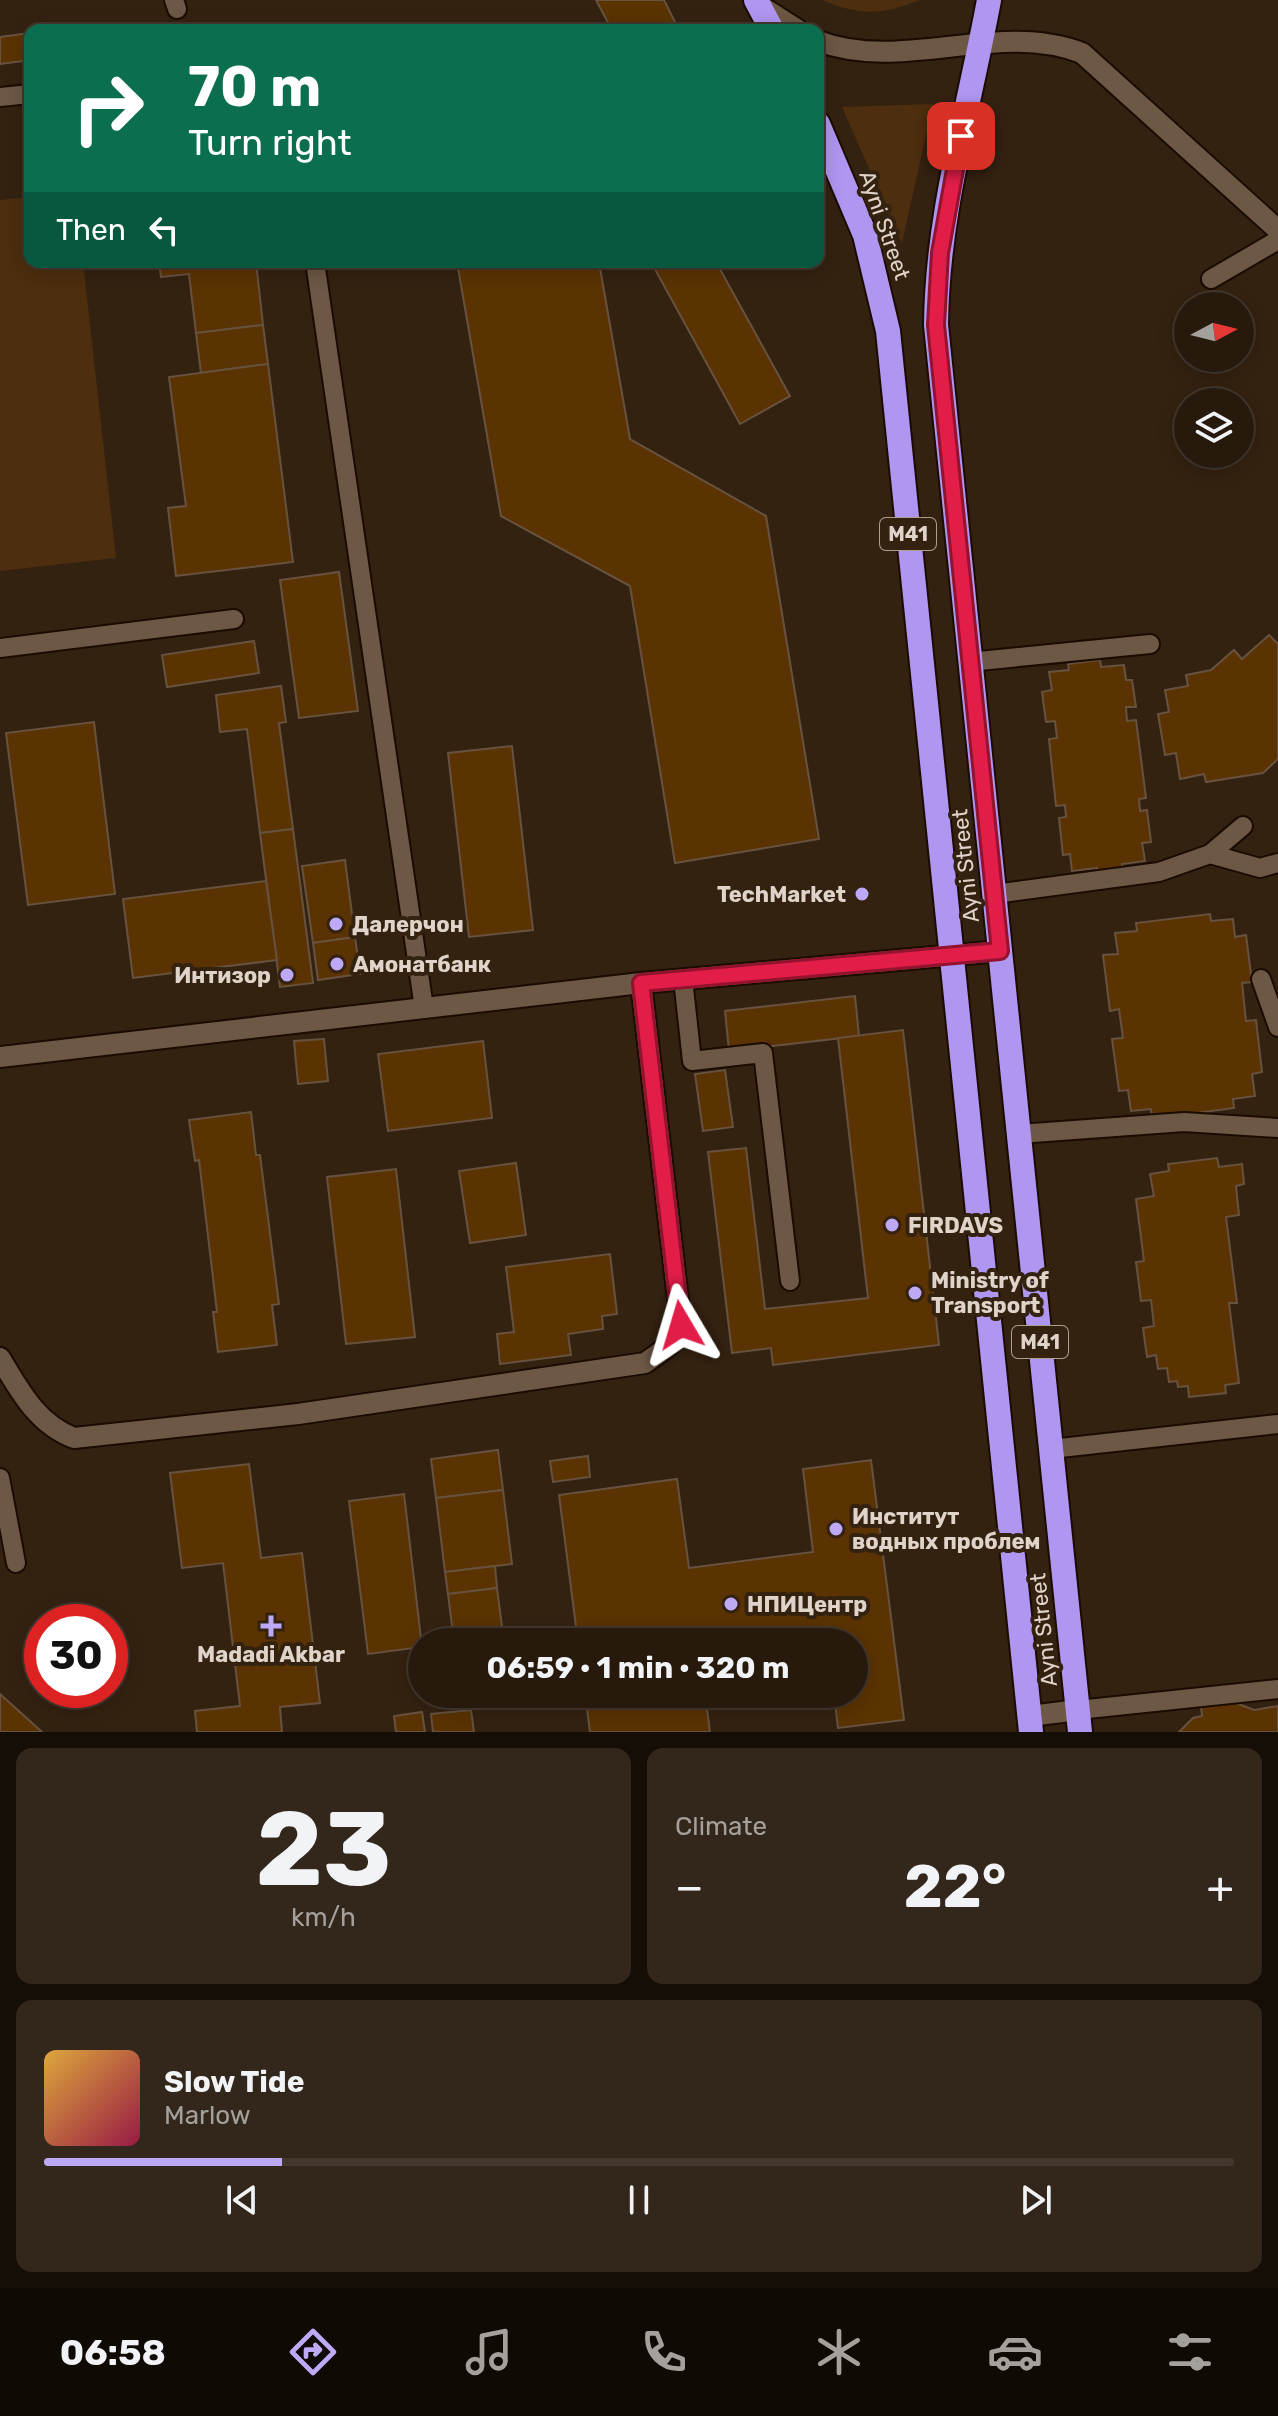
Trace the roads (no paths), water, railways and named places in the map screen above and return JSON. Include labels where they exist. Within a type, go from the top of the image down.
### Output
[{"type":"highway","name":"Ayni Street","points":[[989,0],[948,197],[936,287],[938,362],[1079,1721]]},
{"type":"highway","points":[[758,2],[769,24]]},
{"type":"highway","name":"Ayni Street","points":[[824,138],[865,235],[888,331],[1031,1724]]},
{"type":"street","points":[[758,2],[789,24]]},
{"type":"street","points":[[824,43],[875,53],[1045,43],[1082,53],[1278,230]]},
{"type":"street","points":[[0,1057],[641,983],[1000,951]]},
{"type":"street","points":[[0,1358],[27,1402],[52,1430],[74,1438],[298,1414],[645,1363],[670,1345],[681,1325],[641,983]]},
{"type":"street","points":[[1031,1724],[1079,1721]]},
{"type":"lane","points":[[0,97],[24,95]]},
{"type":"lane","points":[[1211,279],[1278,240]]},
{"type":"lane","points":[[316,268],[424,1008]]},
{"type":"lane","points":[[0,648],[234,619]]},
{"type":"lane","points":[[969,662],[1150,644]]},
{"type":"lane","points":[[994,894],[1138,876],[1210,854],[1243,826]]},
{"type":"lane","points":[[1210,854],[1260,868],[1278,863]]},
{"type":"lane","points":[[683,979],[692,1061],[763,1053],[790,1281]]},
{"type":"lane","points":[[1261,979],[1278,1027]]},
{"type":"lane","points":[[1019,1134],[1194,1121],[1278,1128]]},
{"type":"lane","points":[[1051,1449],[1278,1424]]},
{"type":"lane","points":[[0,1478],[16,1563]]},
{"type":"lane","points":[[1079,1721],[1278,1689]]},
{"type":"place","name":"TechMarket","points":[[862,894]]},
{"type":"place","name":"Далерчон","points":[[336,924]]},
{"type":"place","name":"Амонатбанк","points":[[337,964]]},
{"type":"place","name":"Интизор","points":[[287,975]]},
{"type":"place","name":"FIRDAVS","points":[[892,1225]]},
{"type":"place","name":"Ministry of Transport","points":[[915,1293]]},
{"type":"place","name":"Институт водных проблем","points":[[836,1529]]},
{"type":"place","name":"НПИЦентр","points":[[731,1604]]},
{"type":"place","name":"Madadi Akbar","points":[[271,1626]]}]
